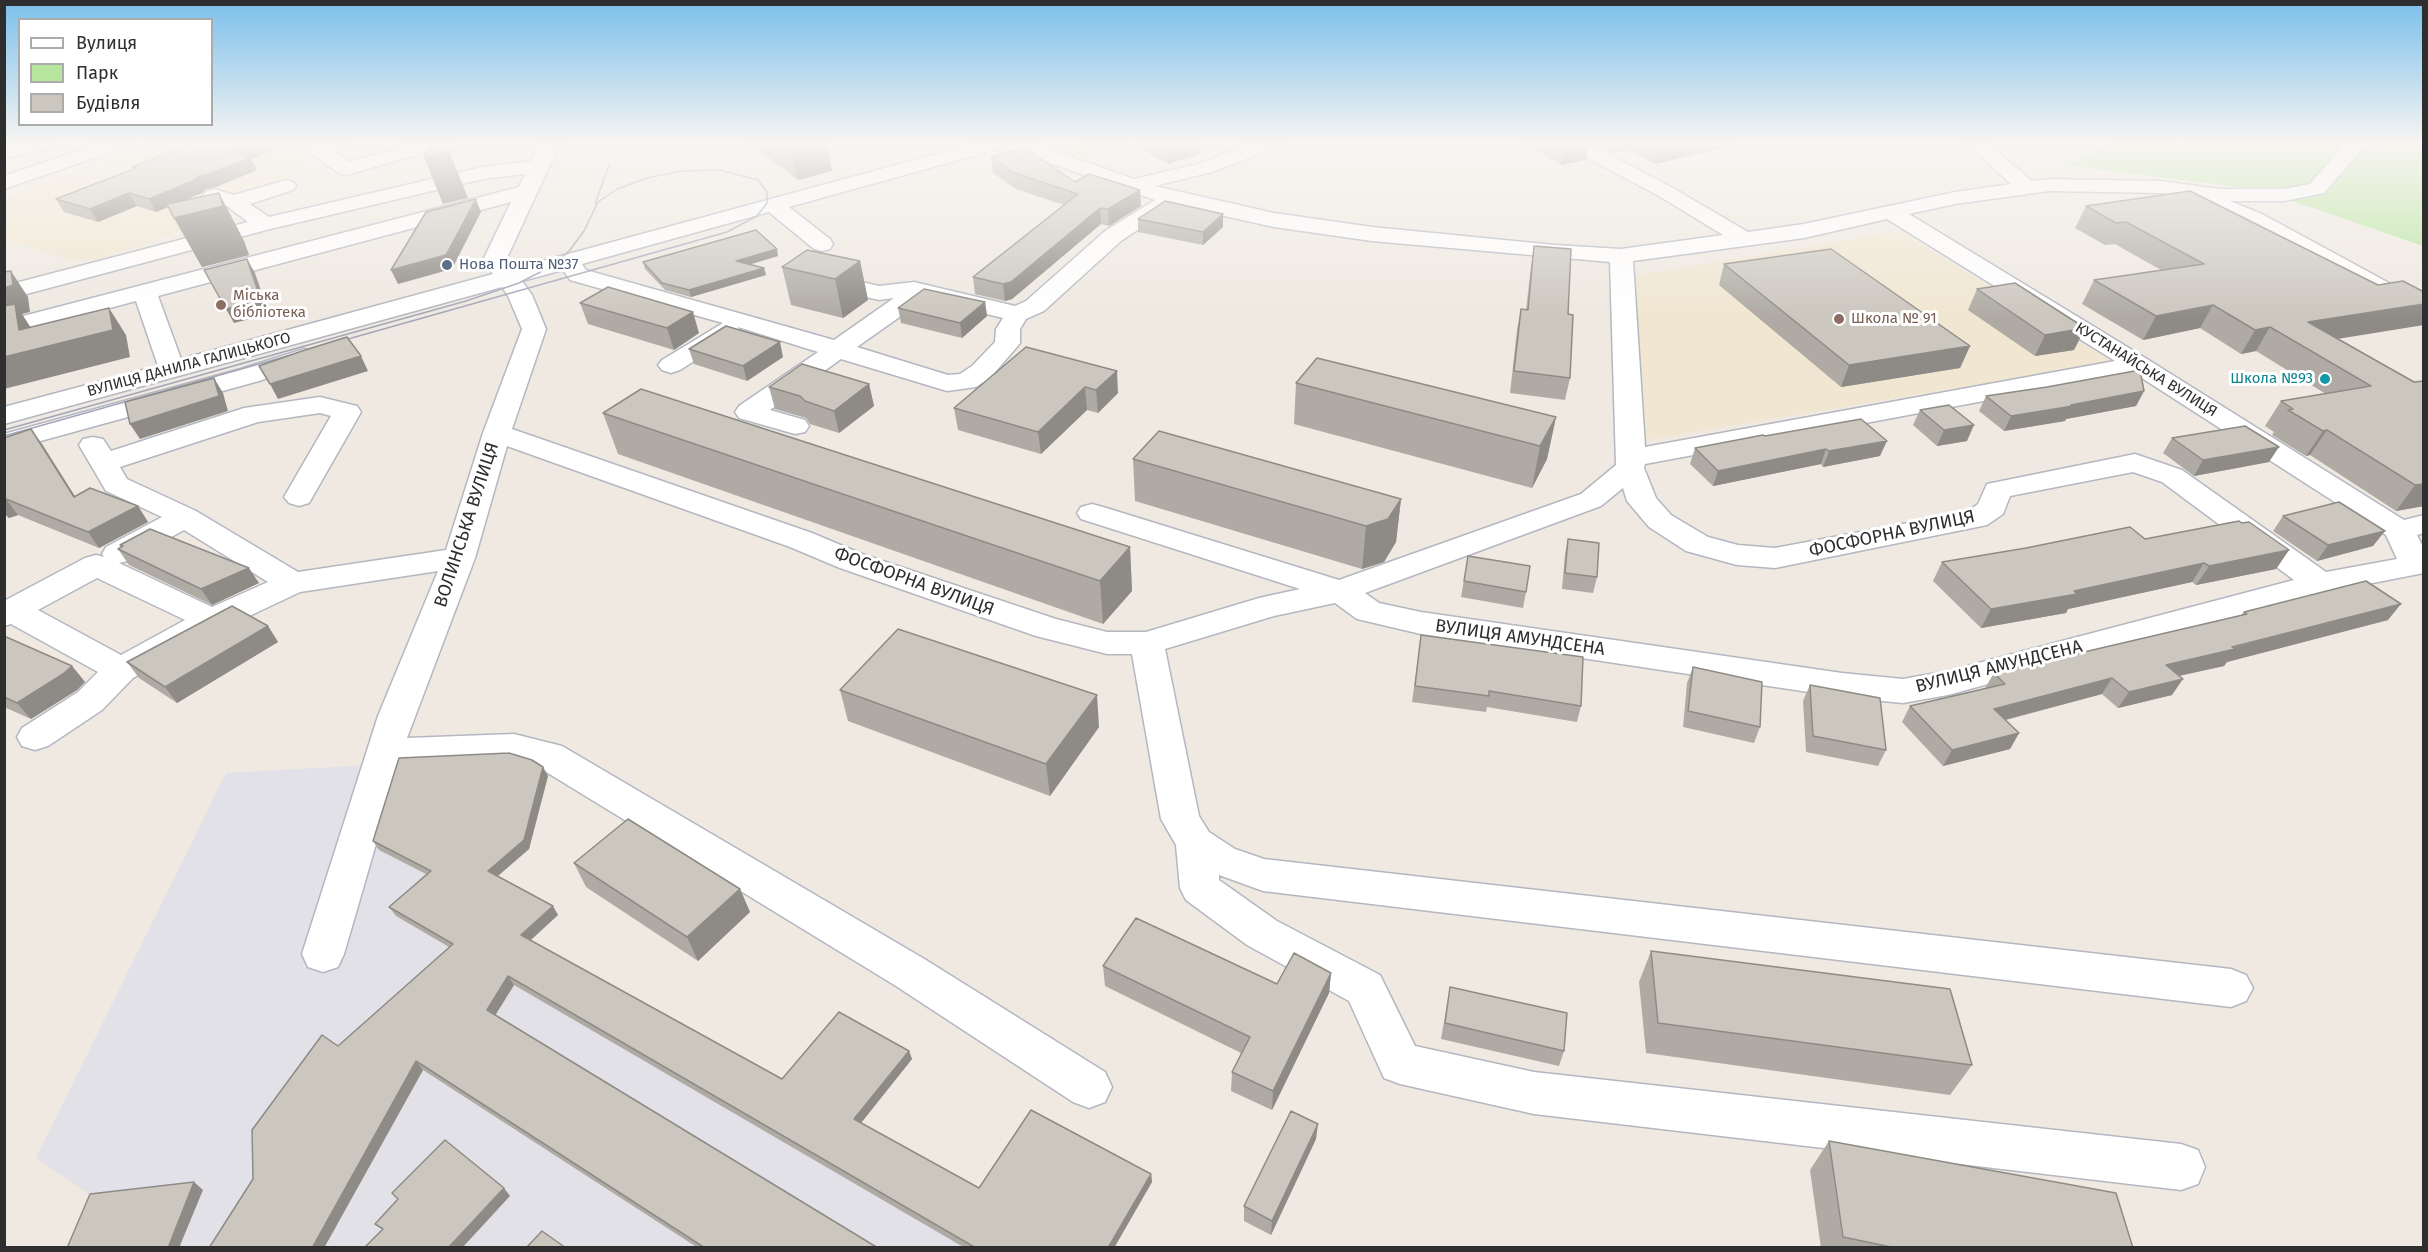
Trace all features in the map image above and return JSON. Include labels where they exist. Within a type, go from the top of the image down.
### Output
[{"type":"street","points":[[229,201],[264,224]]},
{"type":"street","points":[[4,293],[264,224],[361,201]]},
{"type":"street","points":[[4,329],[488,201]]},
{"type":"street","name":"ВОЛИНСЬКА ВУЛИЦЯ","points":[[323,954],[396,717],[459,558],[497,433],[534,329],[513,288],[494,260],[522,201]]},
{"type":"street","points":[[4,443],[76,409],[246,363],[330,348],[513,288],[568,261],[786,201]]},
{"type":"street","points":[[568,261],[578,275],[947,383],[967,381],[981,372],[1006,343],[1008,329],[1017,314],[1035,306],[1113,236],[1167,201]]},
{"type":"street","points":[[1188,201],[1329,229],[1555,252],[1621,256],[1804,231],[1941,201]]},
{"type":"street","points":[[1682,201],[1746,240]]},
{"type":"street","points":[[2213,201],[2254,219],[2424,312]]},
{"type":"street","points":[[773,205],[822,244]]},
{"type":"street","name":"КУСТАНАЙСЬКА ВУЛИЦЯ","points":[[1892,213],[2138,364],[2411,527]]},
{"type":"street","name":"ФОСФОРНА ВУЛИЦЯ","points":[[1621,256],[1631,463],[1642,501],[1660,521],[1697,544],[1737,555],[1775,558],[1976,519],[1992,508],[1997,490],[2135,463],[2172,476],[2320,583]]},
{"type":"street","points":[[821,280],[879,293],[914,289],[1017,314]]},
{"type":"street","points":[[795,426],[749,412],[920,291]]},
{"type":"street","points":[[145,292],[172,370]]},
{"type":"street","points":[[670,365],[741,321]]},
{"type":"street","points":[[246,363],[254,414]]},
{"type":"street","name":"ВУЛИЦЯ ДАНИЛА ГАЛИЦЬКОГО","points":[[4,416],[76,409],[172,370],[246,363]]},
{"type":"street","points":[[1631,463],[2138,364]]},
{"type":"street","points":[[103,463],[254,414],[320,405],[347,412],[299,497]]},
{"type":"street","points":[[76,409],[116,485],[185,516],[293,583]]},
{"type":"street","name":"ФОСФОРНА ВУЛИЦЯ","points":[[497,433],[801,540],[851,561],[1048,628],[1107,643],[1147,643],[1269,606],[1340,591],[1591,500],[1631,463]]},
{"type":"street","points":[[1092,513],[1340,591]]},
{"type":"street","points":[[9,613],[185,516]]},
{"type":"street","name":"ВУЛИЦЯ АМУНДСЕНА","points":[[1340,591],[1369,611],[1421,623],[1842,685],[1903,691],[1948,683],[2320,583],[2416,565],[2411,527]]},
{"type":"street","points":[[35,736],[90,701],[121,670],[212,620],[293,583],[459,558]]},
{"type":"street","points":[[96,565],[212,620]]},
{"type":"street","points":[[9,613],[121,670]]},
{"type":"street","points":[[1147,643],[1180,819],[1195,843],[1221,860],[1263,874],[2231,988]]},
{"type":"street","points":[[386,752],[514,747],[549,756],[911,973],[1089,1087]]},
{"type":"street","points":[[1195,843],[1200,888],[1262,933],[1365,988],[1400,1063],[1534,1093],[2181,1167]]},
{"type":"shaded area","points":[[7,201],[258,201],[125,251],[98,259],[69,260],[5,239]]},
{"type":"shaded area","name":"Школа № 91","points":[[1900,231],[2112,362],[1646,440],[1631,276]]},
{"type":"shaded area","points":[[406,763],[550,765],[529,849],[494,880],[558,915],[527,944],[1074,1247],[80,1247],[99,1201],[36,1158],[226,773]]},
{"type":"green space","points":[[2294,201],[2423,201],[2423,246]]},
{"type":"building","points":[[64,201],[108,201],[90,209]]},
{"type":"building","points":[[179,201],[222,201],[223,206],[174,218],[167,204]]},
{"type":"building","points":[[475,201],[446,255],[391,270],[426,212]]},
{"type":"building","points":[[1069,201],[1121,201],[1108,209],[1100,208],[1011,282],[1003,284],[973,277]]},
{"type":"building","points":[[1164,201],[1223,214],[1203,232],[1138,219]]},
{"type":"building","points":[[2118,201],[2211,201],[2378,285],[2403,281],[2424,292],[2424,304],[2308,322],[2414,382],[2424,381],[2424,484],[2415,485],[2327,430],[2323,431],[2288,410],[2293,409],[2281,401],[2371,386],[2270,327],[2255,330],[2213,305],[2156,316],[2094,280],[2204,264],[2126,222],[2116,223],[2086,206]]},
{"type":"building","points":[[756,230],[777,249],[736,261],[764,268],[689,290],[662,283],[643,262]]},
{"type":"building","points":[[1534,246],[1571,249],[1568,314],[1573,315],[1570,378],[1514,371],[1521,309],[1528,310]]},
{"type":"building","points":[[1831,249],[1970,346],[1849,365],[1724,264]]},
{"type":"building","points":[[807,250],[860,261],[835,279],[782,267]]},
{"type":"building","points":[[247,259],[261,300],[226,309],[204,270]]},
{"type":"building","points":[[11,271],[13,285],[4,288],[4,272]]},
{"type":"building","points":[[2015,283],[2085,328],[2045,335],[1977,289]]},
{"type":"building","points":[[608,287],[693,312],[667,328],[580,303]]},
{"type":"building","points":[[924,289],[985,302],[960,323],[898,308]]},
{"type":"building","points":[[15,304],[19,330],[109,308],[113,330],[4,357],[4,306]]},
{"type":"building","points":[[726,326],[780,342],[743,366],[689,349]]},
{"type":"building","points":[[347,337],[361,356],[270,384],[259,366],[302,351]]},
{"type":"building","points":[[1026,347],[1117,371],[1096,390],[1085,387],[1038,432],[954,408]]},
{"type":"building","points":[[1317,358],[1556,417],[1540,446],[1296,383]]},
{"type":"building","points":[[802,364],[869,384],[834,411],[805,401],[800,396],[769,387]]},
{"type":"building","points":[[2140,370],[2144,391],[2071,405],[2073,406],[2011,416],[1986,396],[2047,387]]},
{"type":"building","points":[[214,378],[219,396],[130,424],[125,402]]},
{"type":"building","points":[[641,389],[1130,547],[1100,581],[603,413]]},
{"type":"building","points":[[1949,405],[1974,425],[1944,430],[1920,410]]},
{"type":"building","points":[[1861,419],[1887,441],[1829,451],[1826,449],[1718,471],[1695,448],[1763,435]]},
{"type":"building","points":[[2245,426],[2279,447],[2203,460],[2172,438]]},
{"type":"building","points":[[31,429],[74,497],[90,488],[138,506],[88,532],[4,500],[4,438]]},
{"type":"building","points":[[1159,431],[1401,499],[1388,519],[1366,526],[1133,459]]},
{"type":"building","points":[[2339,502],[2385,531],[2328,545],[2283,516]]},
{"type":"building","points":[[2239,521],[2249,522],[2289,550],[2209,566],[2204,563],[2074,591],[2077,594],[1991,609],[1942,562],[2130,527],[2145,539]]},
{"type":"building","points":[[150,529],[249,568],[201,589],[118,549],[123,546],[120,545]]},
{"type":"building","points":[[1568,539],[1599,543],[1597,577],[1565,573]]},
{"type":"building","points":[[1468,556],[1530,566],[1526,592],[1464,581]]},
{"type":"building","points":[[2366,581],[2401,604],[2232,647],[2235,649],[2166,665],[2183,679],[2129,692],[2112,678],[1994,709],[2019,733],[1952,750],[1910,706],[2005,684],[1994,673],[2247,614],[2244,612]]},
{"type":"building","points":[[232,606],[268,626],[165,687],[127,662]]},
{"type":"building","points":[[898,629],[1097,695],[1046,764],[840,690]]},
{"type":"building","points":[[1421,635],[1583,657],[1581,706],[1489,691],[1489,696],[1415,686]]},
{"type":"building","points":[[4,636],[72,666],[17,703],[4,697]]},
{"type":"building","points":[[1693,667],[1762,682],[1760,727],[1688,711]]},
{"type":"building","points":[[1810,685],[1880,698],[1886,750],[1813,736]]},
{"type":"building","points":[[509,753],[532,760],[543,767],[524,840],[488,871],[553,906],[521,935],[782,1079],[839,1012],[909,1051],[854,1119],[979,1188],[1031,1110],[1151,1174],[1108,1248],[976,1248],[508,976],[487,1010],[878,1248],[705,1248],[416,1061],[312,1248],[209,1248],[253,1179],[252,1130],[322,1035],[338,1046],[453,944],[389,907],[431,871],[373,841],[399,758]]},
{"type":"building","points":[[628,819],[740,889],[687,937],[574,863]]},
{"type":"building","points":[[1136,918],[1277,984],[1294,953],[1331,973],[1273,1091],[1232,1072],[1250,1037],[1103,966]]},
{"type":"building","points":[[1651,951],[1950,989],[1972,1065],[1658,1023]]},
{"type":"building","points":[[1450,987],[1567,1013],[1564,1051],[1445,1023]]},
{"type":"building","points":[[1291,1111],[1318,1124],[1272,1221],[1244,1206]]},
{"type":"building","points":[[445,1140],[504,1188],[448,1248],[364,1248],[383,1229],[375,1224],[398,1199],[392,1193]]},
{"type":"building","points":[[1829,1141],[2116,1193],[2133,1248],[1896,1248],[1843,1237]]},
{"type":"building","points":[[194,1182],[168,1248],[67,1248],[90,1194]]},
{"type":"building","points":[[542,1231],[566,1248],[526,1248]]},
{"type":"tram line","points":[[4,430],[466,301],[519,283],[552,266],[570,250],[584,231],[599,201]]},
{"type":"tram line","points":[[334,343],[727,232],[757,216],[767,201]]},
{"type":"tram line","points":[[4,436],[305,351]]},
{"type":"place","name":"Нова Пошта №37","points":[[447,265]]},
{"type":"place","name":"Міська бібліотека","points":[[221,305]]},
{"type":"place","name":"Школа № 91","points":[[1839,319]]},
{"type":"place","name":"Школа №93","points":[[2325,379]]}]
